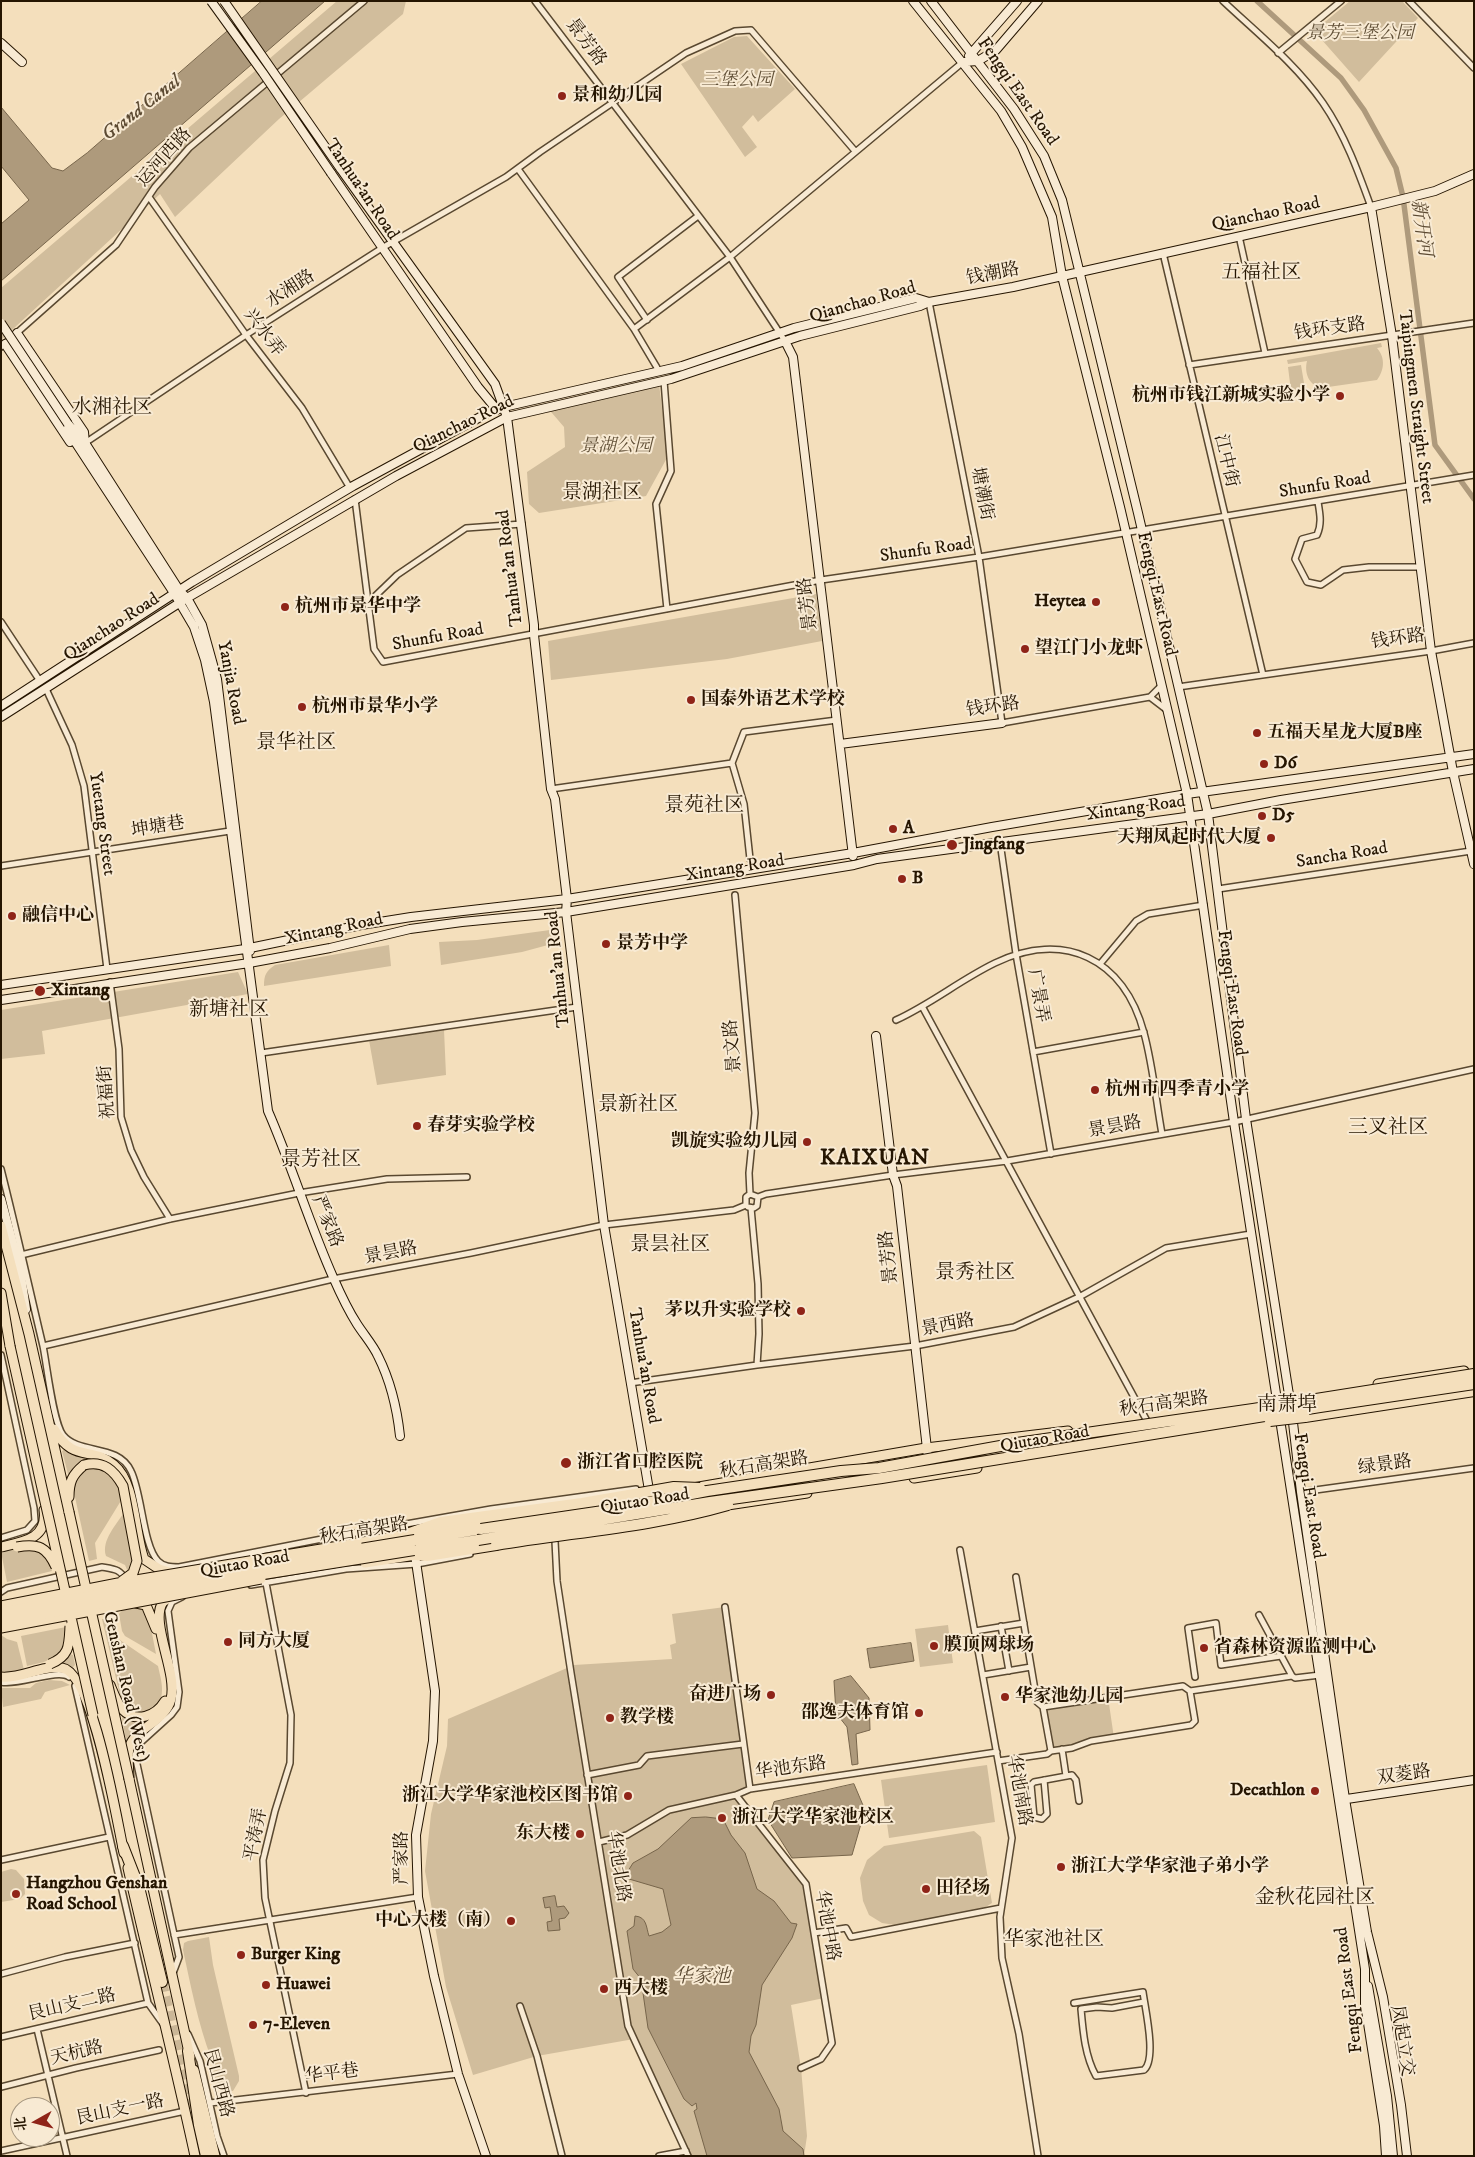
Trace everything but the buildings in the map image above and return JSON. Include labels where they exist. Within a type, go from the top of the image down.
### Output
[{"type":"highway","points":[[1385,1387],[1474,1368]]},
{"type":"highway","name":"秋石高架路","points":[[1,1613],[214,1573],[603,1511],[664,1498],[841,1470],[879,1468],[1017,1443],[1253,1409],[1474,1374]]},
{"type":"highway","name":"秋石高架路","points":[[1,1623],[150,1592],[762,1495],[882,1478],[1189,1428],[1474,1388]]},
{"type":"highway","points":[[404,1535],[441,1522],[582,1503],[674,1487],[729,1488]]},
{"type":"highway","points":[[416,1559],[683,1516],[762,1495]]},
{"type":"highway","points":[[123,1846],[139,1887],[162,1982]]},
{"type":"highway","points":[[188,2051],[199,2125],[206,2156]]},
{"type":"main road","name":"Tanhua'an Road","points":[[211,1],[263,73],[382,248],[507,417],[522,524],[551,789],[555,799],[567,899],[566,912],[604,1225],[654,1517]]},
{"type":"main road","name":"Tanhua'an Road","points":[[224,1],[392,243],[494,384],[499,407]]},
{"type":"main road","name":"Fengqi East Road","points":[[913,1],[1001,111],[1022,147],[1052,217],[1062,276],[1126,532],[1187,794],[1192,816],[1234,1122],[1320,1674],[1341,1800],[1367,1932],[1383,1997],[1401,2105],[1406,2156]]},
{"type":"main road","name":"Fengqi East Road","points":[[931,1],[996,83],[1044,156],[1062,200],[1204,793],[1218,889],[1246,1119],[1290,1399],[1341,1800],[1365,1969],[1365,2004],[1384,2126],[1386,2156]]},
{"type":"main road","points":[[963,62],[1017,1]]},
{"type":"main road","points":[[963,62],[978,61],[996,50],[1038,1]]},
{"type":"main road","points":[[1,43],[22,62]]},
{"type":"main road","name":"Qianchao Road","points":[[1062,276],[1371,208],[1435,190],[1474,174]]},
{"type":"main road","name":"Taipingmen Straight Street","points":[[1371,208],[1392,336],[1432,651],[1451,758],[1474,864]]},
{"type":"main road","name":"钱潮路","points":[[929,302],[1013,288],[1062,276]]},
{"type":"main road","name":"Qianchao Road","points":[[1,706],[176,592],[350,488],[499,407],[682,366],[780,332],[916,298],[929,302]]},
{"type":"main road","name":"Qianchao Road","points":[[1,717],[179,602],[355,499],[507,417],[664,381],[800,336],[920,306],[929,302]]},
{"type":"main road","name":"Yanjia Road","points":[[1,323],[68,424],[85,443],[176,592],[179,602],[197,634],[211,683],[230,831],[248,948]]},
{"type":"main road","name":"Yanjia Road","points":[[17,333],[84,432],[85,443]]},
{"type":"main road","name":"景芳路","points":[[785,341],[793,358],[854,865]]},
{"type":"main road","name":"Yanjia Road","points":[[3,346],[76,452],[85,457]]},
{"type":"main road","name":"Yanjia Road","points":[[68,424],[70,434],[85,457],[176,592],[187,598],[202,625],[217,679],[248,948]]},
{"type":"main road","name":"钱环路","points":[[840,744],[1002,723]]},
{"type":"main road","name":"Xintang Road","points":[[1,985],[248,948],[403,918],[567,899],[853,853],[1187,794],[1474,754]]},
{"type":"main road","name":"Xintang Road","points":[[1,1000],[110,982],[249,963],[330,948],[410,929],[566,912],[854,865],[877,859],[1208,814],[1281,800],[1474,769]]},
{"type":"main road","name":"严家路","points":[[248,948],[268,1111],[289,1159],[299,1193],[333,1279],[357,1324],[378,1355],[387,1376],[398,1416],[400,1436]]},
{"type":"main road","name":"景芳路","points":[[876,1036],[893,1175],[897,1186],[930,1475]]},
{"type":"main road","points":[[1,1198],[20,1269],[29,1334]]},
{"type":"main road","name":"Genshan Road (West)","points":[[1,1226],[49,1421],[188,2051],[197,2078],[216,2156]]},
{"type":"main road","name":"Genshan Road (West)","points":[[1,1293],[10,1346],[195,2156]]},
{"type":"main road","points":[[1,1318],[10,1346]]},
{"type":"main road","name":"Qiutao Road","points":[[1,1606],[404,1535],[600,1505],[649,1491],[926,1448],[1147,1421],[1474,1368]]},
{"type":"main road","name":"Qiutao Road","points":[[1,1628],[328,1567],[416,1559],[654,1517],[930,1475],[1292,1414],[1474,1388]]},
{"type":"main road","points":[[49,1421],[61,1441],[68,1447],[100,1457],[115,1465],[126,1483],[144,1559],[159,1569],[178,1574]]},
{"type":"main road","points":[[69,1512],[70,1484],[77,1471],[84,1465],[91,1463],[105,1465],[118,1476],[123,1486],[138,1562],[124,1585]]},
{"type":"main road","points":[[1,1549],[29,1540],[42,1528],[45,1519],[38,1470]]},
{"type":"main road","points":[[1,1549],[25,1545],[40,1547],[51,1555],[64,1584]]},
{"type":"main road","name":"严家路","points":[[416,1559],[435,1691],[433,1741],[416,1835],[418,1897],[439,1999],[458,2074],[486,2156]]},
{"type":"main road","points":[[129,1779],[129,1747],[142,1731],[163,1715],[171,1698],[171,1676],[158,1615],[159,1606],[163,1602],[181,1595]]},
{"type":"main road","points":[[106,1677],[121,1708],[129,1715],[141,1717],[152,1714],[160,1708],[165,1700],[166,1677],[155,1625],[146,1605],[133,1603]]},
{"type":"main road","points":[[1,1672],[11,1673],[62,1660],[69,1644],[71,1613]]},
{"type":"main road","points":[[1,1677],[12,1678],[52,1668],[62,1668],[76,1676],[93,1715]]},
{"type":"main road","name":"双菱路","points":[[1341,1800],[1474,1780]]},
{"type":"main road","name":"凤起立交","points":[[1367,1932],[1393,2156]]},
{"type":"main road","name":"凤起立交","points":[[1365,1969],[1376,2003],[1390,2062],[1402,2156]]},
{"type":"street","name":"运河西路","points":[[3,346],[116,246],[148,197],[189,148],[364,1]]},
{"type":"street","name":"景芳路","points":[[535,1],[730,257],[785,341]]},
{"type":"street","name":"Taipingmen Straight Street","points":[[1223,1],[1296,70],[1322,102],[1341,134],[1356,167],[1371,208]]},
{"type":"street","points":[[1278,53],[1341,1]]},
{"type":"street","points":[[1409,1],[1474,68]]},
{"type":"street","name":"水湘路","points":[[85,443],[246,335],[382,248],[518,170],[540,152],[686,52],[735,31],[751,30],[855,152]]},
{"type":"street","points":[[634,329],[730,257],[963,62]]},
{"type":"street","points":[[518,170],[634,329],[659,371]]},
{"type":"street","name":"兴水弄","points":[[148,197],[246,335],[302,408],[350,488]]},
{"type":"street","points":[[646,320],[618,278],[698,216]]},
{"type":"street","points":[[1239,236],[1265,353]]},
{"type":"street","name":"江中街","points":[[1163,253],[1224,517],[1263,675]]},
{"type":"street","name":"塘潮街","points":[[929,302],[979,557],[1002,723]]},
{"type":"street","name":"钱环支路","points":[[1189,365],[1431,331],[1474,323]]},
{"type":"street","points":[[664,381],[671,471],[656,504],[667,610]]},
{"type":"street","name":"Shunfu Road","points":[[369,602],[374,649],[383,662],[821,580],[979,557],[1472,476]]},
{"type":"street","points":[[355,499],[369,602]]},
{"type":"street","points":[[1318,502],[1321,524],[1319,531],[1317,535],[1302,539],[1295,559],[1307,582],[1322,585],[1343,570],[1369,567],[1420,567]]},
{"type":"street","points":[[369,602],[397,575],[466,528],[522,524]]},
{"type":"street","points":[[1,622],[40,682]]},
{"type":"street","name":"钱环路","points":[[1178,687],[1432,651],[1474,643]]},
{"type":"street","points":[[1161,686],[1150,697],[1167,710]]},
{"type":"street","name":"Yuetang Street","points":[[46,689],[77,760],[84,786],[107,969]]},
{"type":"street","name":"钱环路","points":[[1002,723],[1150,697]]},
{"type":"street","points":[[750,859],[744,804],[732,762],[744,732],[837,720]]},
{"type":"street","points":[[551,789],[732,762]]},
{"type":"street","name":"坤塘巷","points":[[1,866],[230,831]]},
{"type":"street","name":"广景弄","points":[[1000,842],[1016,954],[1051,1154]]},
{"type":"street","name":"Sancha Road","points":[[1218,889],[1471,851]]},
{"type":"street","name":"景文路","points":[[735,894],[755,1114],[749,1173],[750,1194]]},
{"type":"street","points":[[1100,964],[1136,921],[1148,914],[1204,905]]},
{"type":"street","points":[[896,1020],[923,1008],[936,996],[994,963],[1016,954],[1040,949],[1067,949],[1088,956],[1100,964],[1123,988],[1144,1032],[1162,1134]]},
{"type":"street","name":"祝福街","points":[[110,982],[119,1049],[121,1117],[131,1150],[140,1170],[170,1219]]},
{"type":"street","points":[[261,1053],[577,1007]]},
{"type":"street","points":[[923,1008],[1081,1296],[1147,1421]]},
{"type":"street","points":[[1033,1052],[1144,1032]]},
{"type":"street","name":"景昙路","points":[[758,1198],[766,1194],[1051,1154],[1234,1122],[1474,1069]]},
{"type":"street","points":[[1,1169],[43,1346],[58,1423],[63,1435],[73,1442],[121,1457],[130,1469],[136,1483],[152,1552],[163,1564],[178,1574],[181,1595]]},
{"type":"street","points":[[21,1256],[170,1219],[299,1193],[387,1179],[467,1177]]},
{"type":"street","points":[[748,1206],[757,1206],[758,1198],[750,1194],[746,1197],[758,1284],[756,1365]]},
{"type":"street","name":"景昙路","points":[[43,1346],[333,1279],[604,1225],[734,1210],[748,1206]]},
{"type":"street","name":"景西路","points":[[630,1383],[756,1365],[915,1346],[1014,1327],[1081,1296],[1166,1248],[1251,1234]]},
{"type":"street","points":[[1,1355],[34,1508],[35,1521],[27,1530],[1,1538]]},
{"type":"street","name":"绿景路","points":[[1301,1492],[1474,1468]]},
{"type":"street","points":[[178,1574],[327,1538],[491,1509],[649,1491]]},
{"type":"street","points":[[172,1975],[179,1957],[135,1756],[139,1744],[171,1715],[177,1707],[179,1692],[168,1611],[172,1602],[181,1595],[346,1569],[555,1541],[636,1527],[654,1517]]},
{"type":"street","points":[[327,1538],[357,1543]]},
{"type":"street","name":"华池北路","points":[[555,1541],[557,1581],[628,2026],[687,2153]]},
{"type":"street","name":"华池南路","points":[[960,1550],[1012,1838],[1001,1908],[1002,1958],[1019,2034],[1038,2156]]},
{"type":"street","points":[[1,1592],[7,1588],[102,1567],[117,1569],[123,1575],[127,1600],[118,1609],[17,1629],[2,1626],[1,1623]]},
{"type":"street","points":[[1016,1577],[1037,1702],[1044,1707],[1182,1686],[1190,1691],[1292,1676],[1295,1678],[1320,1674]]},
{"type":"street","name":"平涛弄","points":[[266,1583],[291,1715],[290,1763],[275,1811],[263,1860],[264,1898],[306,2093]]},
{"type":"street","points":[[725,1606],[750,1789]]},
{"type":"street","points":[[1259,1615],[1292,1676]]},
{"type":"street","points":[[975,1631],[1024,1623]]},
{"type":"street","points":[[1195,1677],[1188,1628],[1216,1623],[1221,1666],[1282,1656]]},
{"type":"street","points":[[1001,1626],[1009,1671]]},
{"type":"street","points":[[983,1675],[1031,1667]]},
{"type":"street","points":[[1,1682],[18,1683],[57,1674],[66,1674],[73,1681],[77,1690],[148,2003],[164,2027]]},
{"type":"street","points":[[998,1760],[1047,1754],[1051,1751],[1091,1741],[1191,1725],[1195,1721],[1190,1691]]},
{"type":"street","points":[[1044,1707],[1051,1751]]},
{"type":"street","points":[[588,1774],[639,1765],[647,1756],[743,1744]]},
{"type":"street","points":[[1062,1749],[1066,1776]]},
{"type":"street","name":"华池东路","points":[[599,1842],[627,1835],[669,1810],[736,1795],[750,1789],[997,1752]]},
{"type":"street","points":[[1044,1780],[1047,1814],[1046,1817],[1038,1819],[1034,1817],[1032,1813],[1031,1785],[1034,1782],[1044,1780],[1066,1776],[1075,1776],[1078,1801]]},
{"type":"street","name":"华池中路","points":[[736,1795],[806,1884],[832,2043],[821,2059],[801,2068]]},
{"type":"street","points":[[1,1860],[109,1837]]},
{"type":"street","points":[[174,1935],[418,1897]]},
{"type":"street","points":[[814,1933],[846,1928],[851,1937],[1001,1908]]},
{"type":"street","points":[[1,1974],[65,1957],[135,1943]]},
{"type":"street","points":[[1074,2003],[1142,1992],[1144,2002],[1150,2046],[1148,2067],[1144,2070],[1096,2076],[1089,2064],[1082,2029],[1081,2009],[1112,2008],[1144,2002]]},
{"type":"street","name":"艮山支二路","points":[[1,2037],[148,2003]]},
{"type":"street","points":[[520,2006],[537,2056],[562,2156]]},
{"type":"street","name":"艮山西路","points":[[182,2019],[200,2061],[217,2136],[224,2156]]},
{"type":"street","points":[[37,2029],[67,2156]]},
{"type":"street","name":"天杭路","points":[[1,2087],[158,2050]]},
{"type":"street","name":"华平巷","points":[[210,2103],[458,2074]]},
{"type":"street","name":"艮山支一路","points":[[1,2151],[185,2111]]},
{"type":"street","points":[[659,2156],[687,2153]]},
{"type":"green space","points":[[337,1],[406,1],[403,14],[279,119],[175,217],[160,194],[1,340],[1,288]]},
{"type":"green space","name":"景芳三堡公园","points":[[1350,1],[1402,1],[1418,18],[1359,82],[1314,31]]},
{"type":"green space","name":"三堡公园","points":[[747,36],[795,89],[758,122],[753,115],[742,127],[757,147],[745,157],[681,64],[734,37]]},
{"type":"green space","points":[[1381,343],[1382,347],[1377,348],[1382,356],[1383,364],[1377,380],[1321,388],[1313,384],[1308,378],[1306,370],[1307,361],[1288,364],[1287,360]]},
{"type":"green space","points":[[1301,365],[1305,389],[1291,391],[1288,367]]},
{"type":"green space","name":"景湖公园","points":[[659,384],[668,456],[646,496],[539,513],[529,504],[527,472],[565,447],[564,427],[546,406]]},
{"type":"green space","points":[[816,594],[822,641],[727,659],[551,680],[548,641]]},
{"type":"green space","points":[[550,930],[556,935],[559,942],[522,952],[441,965],[439,942],[477,940]]},
{"type":"green space","points":[[389,945],[391,966],[264,986],[266,974],[275,965]]},
{"type":"green space","points":[[238,972],[248,994],[42,1031],[45,1054],[1,1059],[1,1010]]},
{"type":"green space","points":[[444,1030],[446,1075],[377,1085],[369,1040]]},
{"type":"green space","points":[[65,1449],[85,1458],[85,1461],[70,1475],[68,1474],[62,1451]]},
{"type":"green space","points":[[91,1467],[103,1470],[112,1477],[122,1499],[95,1543],[97,1559],[89,1561],[73,1488],[79,1475]]},
{"type":"green space","points":[[125,1511],[133,1550],[133,1558],[128,1572],[125,1565],[106,1556],[105,1550],[111,1532]]},
{"type":"green space","points":[[21,1548],[41,1553],[45,1556],[52,1571],[7,1582],[1,1552]]},
{"type":"green space","points":[[141,1607],[149,1618],[156,1654],[125,1636],[122,1631],[119,1614],[124,1608]]},
{"type":"green space","points":[[725,1607],[750,1789],[737,1795],[806,1884],[824,1998],[791,2005],[801,2068],[807,2136],[804,2156],[659,2156],[686,2151],[634,2039],[537,2056],[473,2075],[446,1987],[425,1871],[431,1814],[447,1746],[448,1719],[574,1665],[672,1659],[670,1645],[676,1643],[672,1614]]},
{"type":"green space","points":[[110,1618],[117,1638],[158,1666],[162,1694],[159,1704],[150,1711],[138,1712],[122,1704],[102,1619]]},
{"type":"green space","name":"膜顶网球场","points":[[948,1625],[953,1663],[920,1667],[915,1629]]},
{"type":"green space","points":[[66,1627],[65,1645],[62,1651],[44,1662],[27,1666],[21,1636]]},
{"type":"green space","points":[[1,1635],[17,1642],[24,1670],[12,1673],[1,1671]]},
{"type":"green space","points":[[70,1654],[73,1655],[75,1665],[72,1668],[63,1662]]},
{"type":"green space","points":[[49,1680],[62,1681],[70,1685],[45,1692],[41,1699],[3,1707],[1,1688],[30,1688],[36,1683]]},
{"type":"green space","points":[[1108,1697],[1114,1738],[1051,1751],[1044,1707]]},
{"type":"green space","points":[[124,1715],[132,1720],[146,1721],[146,1724],[130,1740],[126,1741],[122,1718]]},
{"type":"green space","points":[[987,1765],[995,1822],[889,1838],[881,1780]]},
{"type":"green space","name":"田径场","points":[[974,1831],[981,1837],[992,1903],[984,1908],[895,1925],[882,1923],[869,1915],[863,1901],[860,1878],[867,1860],[884,1846]]},
{"type":"green space","points":[[11,1869],[16,1870],[24,1879],[25,1894],[20,1899],[1,1902],[1,1872]]},
{"type":"green space","points":[[209,1937],[213,1965],[239,2076],[239,2081],[233,2091],[222,2091],[216,2082],[195,2005],[183,1950],[184,1943],[188,1941]]},
{"type":"water","name":"Grand Canal","points":[[262,1],[325,1],[1,281],[1,224],[29,200],[1,166],[1,107],[52,168],[63,171],[87,153]]},
{"type":"water","points":[[911,1643],[914,1661],[870,1668],[867,1649]]},
{"type":"water","points":[[851,1676],[869,1698],[870,1730],[856,1734],[858,1764],[852,1765],[847,1727],[836,1713],[834,1681]]},
{"type":"water","points":[[854,1784],[865,1810],[852,1855],[792,1858],[768,1820],[774,1802]]},
{"type":"water","name":"华家池","points":[[691,1818],[723,1819],[731,1835],[745,1853],[757,1889],[774,1901],[791,1923],[797,1924],[792,1938],[762,1985],[756,2025],[751,2036],[749,2052],[779,2109],[783,2131],[803,2149],[804,2156],[707,2156],[694,2111],[697,2109],[696,2103],[692,2106],[684,2099],[648,2028],[641,1979],[633,1969],[627,1931],[634,1926],[635,1916],[644,1920],[649,1936],[662,1932],[671,1925],[663,1889],[629,1879],[628,1871],[633,1863],[658,1849]]},
{"type":"water","points":[[555,1896],[557,1907],[564,1906],[569,1913],[565,1918],[559,1919],[560,1930],[548,1931],[547,1922],[552,1921],[550,1907],[545,1908],[543,1898]]},
{"type":"waterway","name":"新开河","points":[[1257,1],[1341,78],[1364,110],[1396,168],[1403,197],[1435,445],[1474,499]]},
{"type":"tunnel","points":[[162,1982],[196,2132]]},
{"type":"place","name":"景和幼儿园","points":[[562,96]]},
{"type":"place","name":"杭州市钱江新城实验小学","points":[[1340,396]]},
{"type":"place","name":"Heytea","points":[[1096,602]]},
{"type":"place","name":"杭州市景华中学","points":[[285,607]]},
{"type":"place","name":"望江门小龙虾","points":[[1025,649]]},
{"type":"place","name":"国泰外语艺术学校","points":[[691,700]]},
{"type":"place","name":"杭州市景华小学","points":[[302,707]]},
{"type":"place","name":"五福天星龙大厦B座","points":[[1257,733]]},
{"type":"place","name":"D6","points":[[1264,764]]},
{"type":"place","name":"D5","points":[[1262,816]]},
{"type":"place","name":"A","points":[[893,829]]},
{"type":"place","name":"天翔凤起时代大厦","points":[[1271,838]]},
{"type":"place","name":"Jingfang","points":[[952,845]]},
{"type":"place","name":"B","points":[[902,879]]},
{"type":"place","name":"融信中心","points":[[12,916]]},
{"type":"place","name":"景芳中学","points":[[606,944]]},
{"type":"place","name":"Xintang","points":[[40,991]]},
{"type":"place","name":"杭州市四季青小学","points":[[1095,1090]]},
{"type":"place","name":"春芽实验学校","points":[[417,1126]]},
{"type":"place","name":"凯旋实验幼儿园","points":[[807,1142]]},
{"type":"place","name":"茅以升实验学校","points":[[801,1311]]},
{"type":"place","name":"浙江省口腔医院","points":[[566,1463]]},
{"type":"place","name":"同方大厦","points":[[228,1642]]},
{"type":"place","name":"膜顶网球场","points":[[934,1646]]},
{"type":"place","name":"省森林资源监测中心","points":[[1204,1648]]},
{"type":"place","name":"奋进广场","points":[[771,1695]]},
{"type":"place","name":"华家池幼儿园","points":[[1005,1697]]},
{"type":"place","name":"邵逸夫体育馆","points":[[919,1713]]},
{"type":"place","name":"教学楼","points":[[610,1718]]},
{"type":"place","name":"Decathlon","points":[[1315,1791]]},
{"type":"place","name":"浙江大学华家池校区图书馆","points":[[628,1796]]},
{"type":"place","name":"浙江大学华家池校区","points":[[722,1818]]},
{"type":"place","name":"东大楼","points":[[580,1834]]},
{"type":"place","name":"浙江大学华家池子弟小学","points":[[1061,1867]]},
{"type":"place","name":"田径场","points":[[926,1889]]},
{"type":"place","name":"Hangzhou Genshan Road School","points":[[16,1894]]},
{"type":"place","name":"中心大楼（南）","points":[[511,1921]]},
{"type":"place","name":"Burger King","points":[[241,1955]]},
{"type":"place","name":"Huawei","points":[[266,1985]]},
{"type":"place","name":"西大楼","points":[[604,1989]]},
{"type":"place","name":"7-Eleven","points":[[253,2025]]},
{"type":"district","name":"五福社区","points":[[1261,274]]},
{"type":"district","name":"水湘社区","points":[[112,409]]},
{"type":"district","name":"景湖社区","points":[[602,494]]},
{"type":"district","name":"景华社区","points":[[296,744]]},
{"type":"district","name":"景苑社区","points":[[704,807]]},
{"type":"district","name":"新塘社区","points":[[229,1011]]},
{"type":"district","name":"景新社区","points":[[638,1106]]},
{"type":"district","name":"三叉社区","points":[[1388,1129]]},
{"type":"district","name":"KAIXUAN","points":[[875,1159]]},
{"type":"district","name":"景芳社区","points":[[321,1161]]},
{"type":"district","name":"景昙社区","points":[[670,1246]]},
{"type":"district","name":"景秀社区","points":[[975,1274]]},
{"type":"district","name":"南萧埠","points":[[1287,1406]]},
{"type":"district","name":"金秋花园社区","points":[[1315,1899]]},
{"type":"district","name":"华家池社区","points":[[1054,1941]]}]
